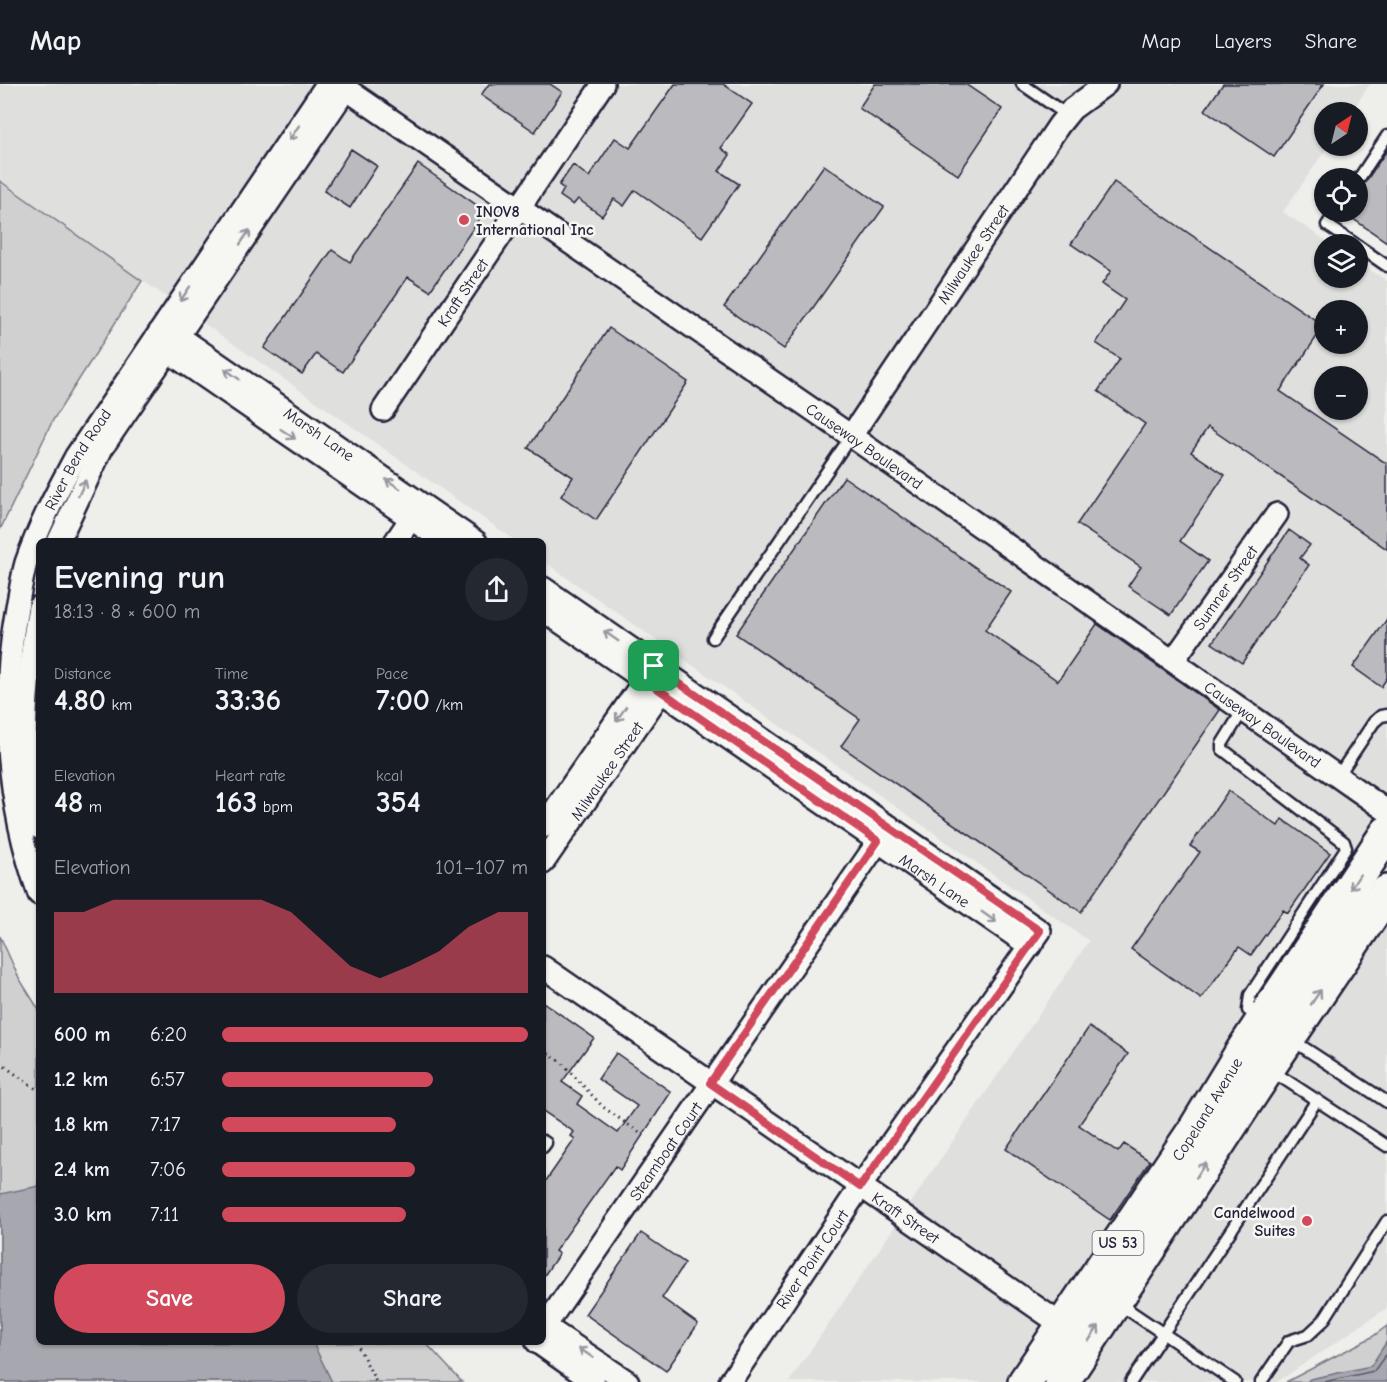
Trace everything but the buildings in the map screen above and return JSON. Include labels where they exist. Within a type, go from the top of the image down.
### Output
[{"type":"highway","name":"Copeland Avenue","points":[[1025,1382],[1158,1185],[1255,1060],[1276,1029],[1387,833]]},
{"type":"highway","name":"Copeland Avenue","points":[[1276,1029],[1387,892]]},
{"type":"highway","name":"Copeland Avenue","points":[[1062,1382],[1116,1301],[1255,1060]]},
{"type":"highway","points":[[1116,1301],[1110,1288],[1111,1278],[1154,1208],[1158,1185]]},
{"type":"street","name":"Kraft Street","points":[[383,410],[603,84]]},
{"type":"street","name":"Milwaukee Street","points":[[851,436],[1016,186],[1067,115],[1106,84]]},
{"type":"street","name":"Causeway Boulevard","points":[[341,85],[851,436],[1387,811]]},
{"type":"street","name":"River Bend Road","points":[[37,538],[51,503],[76,456],[166,339],[341,85]]},
{"type":"street","name":"River Bend Road","points":[[60,538],[102,448],[166,339]]},
{"type":"street","name":"Marsh Lane","points":[[166,339],[416,511],[468,538]]},
{"type":"street","name":"Marsh Lane","points":[[416,511],[441,538]]},
{"type":"street","points":[[397,538],[416,511]]},
{"type":"street","name":"Sumner Street","points":[[1173,661],[1277,514]]},
{"type":"street","name":"River Bend Road","points":[[25,764],[6,709],[12,633],[26,564],[36,540]]},
{"type":"street","name":"Marsh Lane","points":[[546,590],[658,679]]},
{"type":"street","name":"Marsh Lane","points":[[546,612],[658,679],[1035,938]]},
{"type":"street","name":"River Bend Road","points":[[36,627],[28,682],[25,764],[36,853]]},
{"type":"street","name":"Milwaukee Street","points":[[546,823],[658,679]]},
{"type":"street","name":"Milwaukee Street","points":[[546,857],[658,679]]},
{"type":"street","name":"Steamboat Court","points":[[546,1325],[883,833]]},
{"type":"street","name":"River Point Court","points":[[730,1382],[860,1187],[1035,938]]},
{"type":"street","name":"Kraft Street","points":[[546,969],[1062,1325]]},
{"type":"street","points":[[546,1333],[628,1382]]},
{"type":"street","points":[[546,1335],[594,1382]]},
{"type":"lane","points":[[1022,84],[1067,115]]},
{"type":"lane","points":[[1366,168],[1387,136]]},
{"type":"lane","points":[[1329,222],[1327,225],[1340,234]]},
{"type":"lane","points":[[1368,253],[1387,266]]},
{"type":"lane","points":[[713,638],[851,436]]},
{"type":"lane","points":[[1244,710],[1222,744],[1222,749],[1344,842],[1346,848],[1250,995],[1248,1010],[1387,1102]]},
{"type":"lane","points":[[1338,777],[1374,722],[1381,716],[1387,715]]},
{"type":"lane","points":[[1255,1060],[1387,1146]]},
{"type":"lane","points":[[1131,1382],[1317,1100]]},
{"type":"lane","points":[[1261,1382],[1289,1341],[1308,1335],[1323,1321],[1387,1221]]},
{"type":"lane","points":[[1116,1301],[1162,1335],[1235,1382]]},
{"type":"path","points":[[546,1052],[561,1062],[603,1107],[647,1138]]},
{"type":"path","points":[[0,1063],[36,1088]]},
{"type":"path","points":[[358,1345],[376,1382]]},
{"type":"shaded area","points":[[0,84],[1370,84],[1358,102],[1314,102],[1314,156],[1321,156],[1283,212],[1316,234],[1314,234],[1314,288],[1368,288],[1368,269],[1387,281],[1387,1308],[1277,1382],[789,1382],[1089,941],[546,563],[546,538],[512,538],[0,181]]},
{"type":"shaded area","points":[[0,181],[142,281],[53,420],[0,530]]},
{"type":"shaded area","points":[[0,936],[19,978],[36,1005],[36,1345],[428,1345],[462,1382],[0,1382]]},
{"type":"shaded area","points":[[1387,1326],[1387,1382],[1286,1382],[1372,1337]]},
{"type":"water","points":[[36,1187],[36,1345],[314,1345],[332,1382],[0,1382],[0,1194]]},
{"type":"water","points":[[1387,1341],[1387,1382],[1307,1382],[1310,1379],[1371,1366]]},
{"type":"place","name":"INOV8 International Inc","points":[[464,220]]},
{"type":"place","name":"Candelwood Suites","points":[[1307,1221]]},
{"type":"route","points":[[654,666],[889,825],[1040,931],[860,1187],[710,1083],[878,841],[645,680],[654,666]]}]
